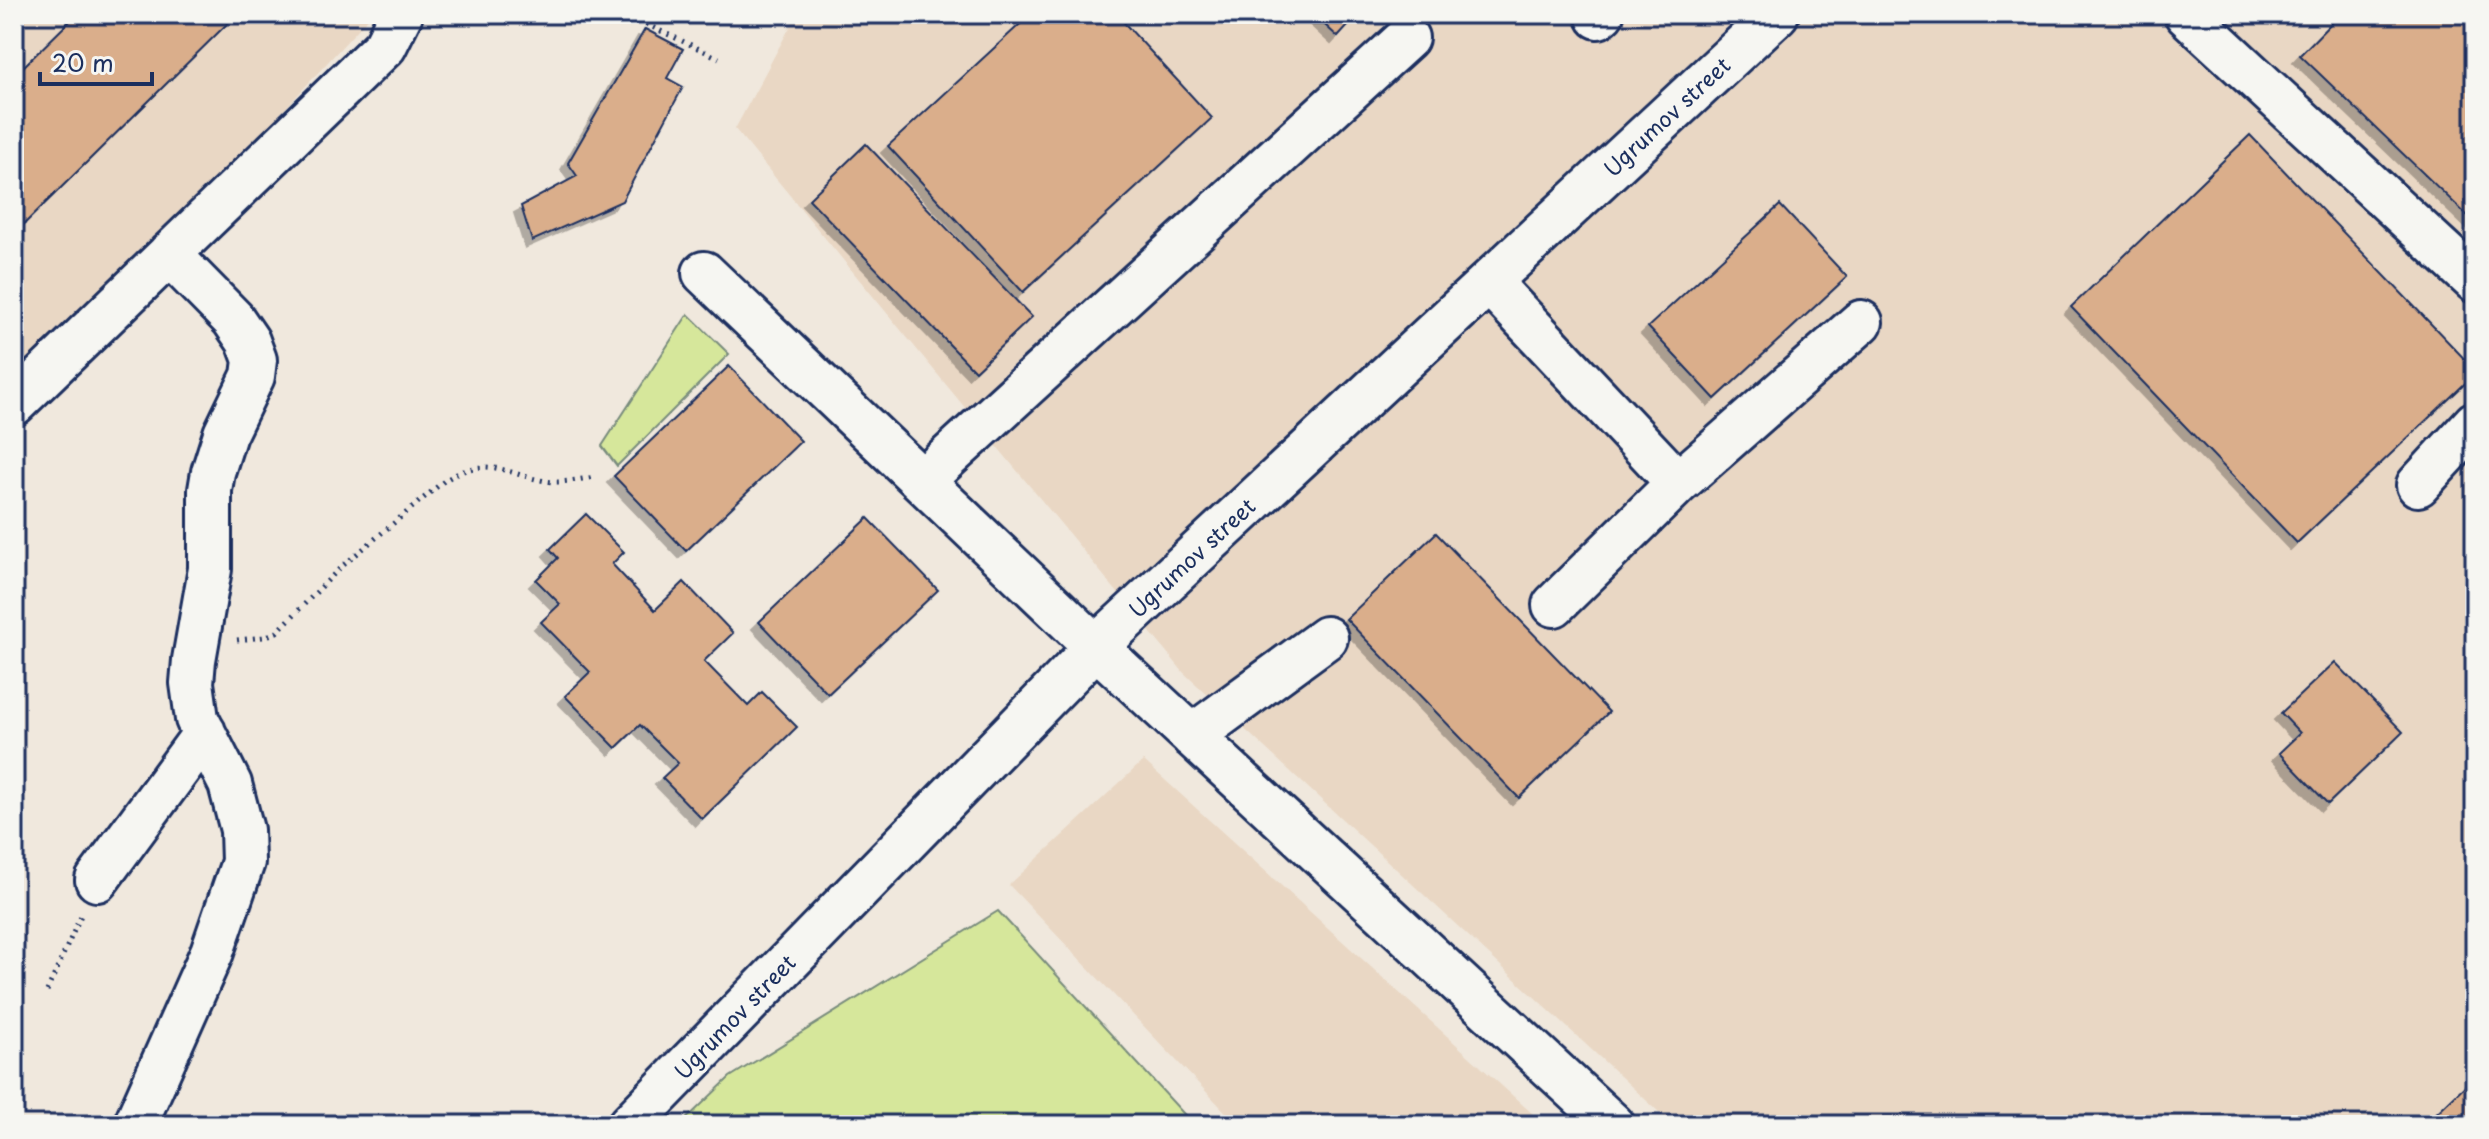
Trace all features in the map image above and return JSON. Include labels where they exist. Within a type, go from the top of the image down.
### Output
[{"type":"street","points":[[14,404],[385,46],[401,14]]},
{"type":"street","name":"Ugrumov street","points":[[629,1125],[1096,647],[1777,14]]},
{"type":"street","points":[[2186,14],[2475,281]]},
{"type":"street","points":[[922,481],[1407,38]]},
{"type":"street","points":[[135,1125],[212,952],[243,862],[242,830],[230,784],[194,706],[192,683],[210,569],[210,490],[213,472],[225,434],[253,376],[255,360],[248,341],[233,319],[169,254]]},
{"type":"street","points":[[704,273],[1096,647],[1613,1125]]},
{"type":"street","points":[[1489,282],[1678,483]]},
{"type":"street","points":[[1554,605],[1678,483],[1861,322]]},
{"type":"street","points":[[2418,485],[2475,423]]},
{"type":"street","points":[[1192,736],[1326,638]]},
{"type":"street","points":[[97,880],[204,732]]},
{"type":"path","points":[[624,14],[719,58]]},
{"type":"path","points":[[194,660],[218,643],[264,637],[277,632],[340,568],[435,488],[460,471],[505,468],[549,482],[595,477]]},
{"type":"path","points":[[47,991],[97,880]]},
{"type":"shaded area","points":[[14,14],[372,14],[14,404]]},
{"type":"shaded area","points":[[797,14],[2475,14],[2475,1125],[1673,1125],[1184,673],[735,129]]},
{"type":"shaded area","points":[[1143,761],[1545,1125],[1238,1125],[1009,885]]},
{"type":"green space","points":[[688,314],[729,354],[617,466],[602,446]]},
{"type":"green space","points":[[998,911],[1194,1125],[680,1125],[730,1077]]},
{"type":"building","points":[[77,14],[237,14],[14,234],[14,76]]},
{"type":"building","points":[[1031,14],[1116,14],[1212,118],[1023,292],[888,146]]},
{"type":"building","points":[[1313,14],[1359,14],[1338,37]]},
{"type":"building","points":[[2340,14],[2475,14],[2475,223],[2300,55]]},
{"type":"building","points":[[645,29],[683,49],[667,78],[683,87],[622,201],[532,241],[521,206],[577,176],[568,163]]},
{"type":"building","points":[[2250,135],[2475,370],[2475,374],[2297,543],[2071,307]]},
{"type":"building","points":[[866,144],[1032,317],[975,371],[809,199]]},
{"type":"building","points":[[1780,205],[1847,277],[1715,399],[1648,327]]},
{"type":"building","points":[[729,366],[801,441],[686,551],[614,476]]},
{"type":"building","points":[[586,514],[624,552],[612,564],[655,610],[684,582],[733,633],[704,661],[748,706],[762,692],[797,727],[702,819],[662,778],[678,763],[640,725],[616,748],[565,696],[590,672],[541,622],[560,604],[536,580],[558,558],[550,549]]},
{"type":"building","points":[[868,518],[938,590],[828,694],[759,622]]},
{"type":"building","points":[[1436,533],[1609,712],[1519,798],[1346,619]]},
{"type":"building","points":[[2335,662],[2403,732],[2328,804],[2279,753],[2300,733],[2281,713]]},
{"type":"building","points":[[2475,1076],[2475,1125],[2424,1125]]}]
